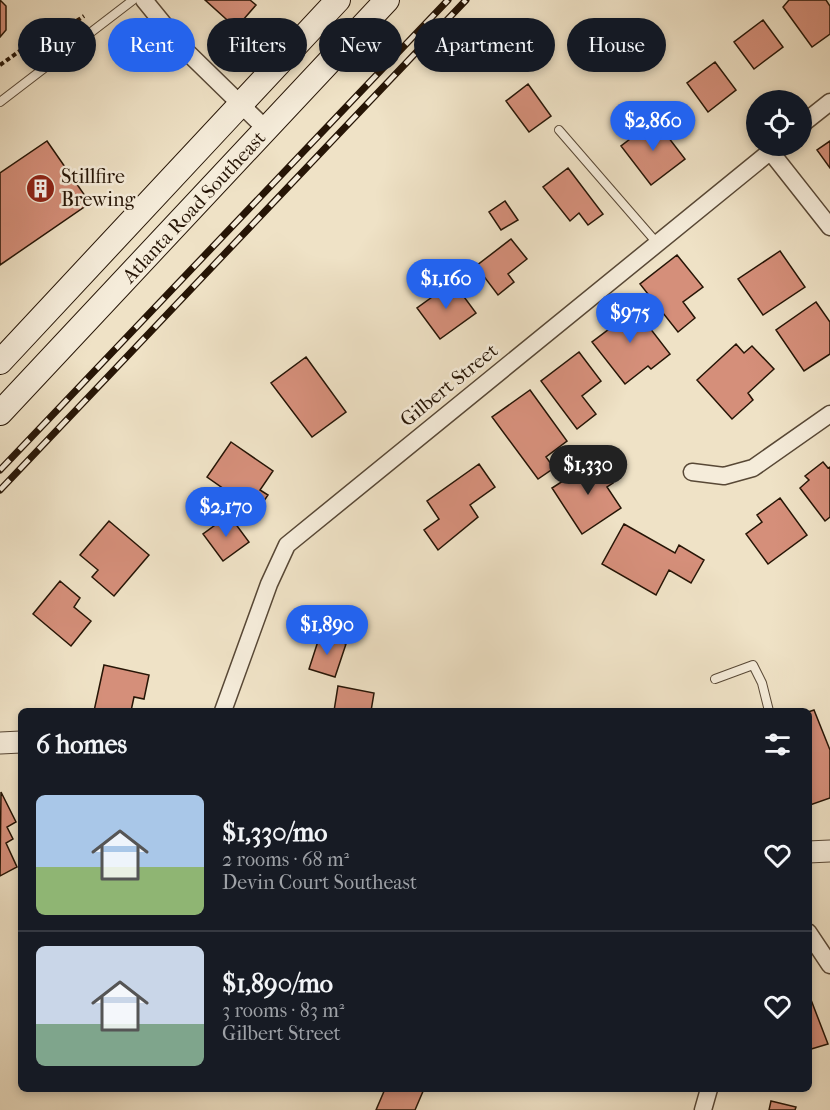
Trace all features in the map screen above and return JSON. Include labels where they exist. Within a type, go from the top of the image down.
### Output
[{"type":"main road","name":"Atlanta Road Southeast","points":[[0,413],[387,0]]},
{"type":"main road","name":"Atlanta Road Southeast","points":[[0,363],[241,105],[332,2]]},
{"type":"street","points":[[144,0],[184,49],[267,130]]},
{"type":"street","points":[[812,116],[830,102]]},
{"type":"street","name":"Gilbert Street","points":[[224,708],[269,584],[287,545],[763,156]]},
{"type":"street","points":[[779,156],[830,228]]},
{"type":"street","points":[[692,472],[724,476],[753,468],[830,414]]},
{"type":"street","points":[[0,743],[18,742]]},
{"type":"street","points":[[812,852],[830,851]]},
{"type":"street","points":[[812,938],[830,965]]},
{"type":"street","points":[[703,1110],[708,1092]]},
{"type":"lane","points":[[0,102],[133,0]]},
{"type":"lane","points":[[559,130],[657,243]]},
{"type":"lane","points":[[715,679],[753,665],[762,683],[768,708]]},
{"type":"path","points":[[0,65],[24,48],[39,46],[87,15]]},
{"type":"building","points":[[0,0],[6,6],[6,30],[0,37]]},
{"type":"building","points":[[205,0],[250,0],[256,5],[245,18],[225,18]]},
{"type":"building","points":[[789,0],[826,0],[830,6],[830,34],[812,47],[783,7]]},
{"type":"building","points":[[763,20],[783,47],[754,69],[734,42]]},
{"type":"building","points":[[715,62],[736,90],[708,112],[687,83]]},
{"type":"building","points":[[528,84],[551,116],[529,132],[506,101]]},
{"type":"building","points":[[655,120],[685,159],[651,185],[621,146]]},
{"type":"building","name":"Stillfire Brewing","points":[[47,141],[90,203],[0,265],[0,173]]},
{"type":"building","points":[[830,141],[830,168],[817,150]]},
{"type":"building","points":[[568,168],[603,214],[588,225],[579,213],[570,221],[543,187]]},
{"type":"building","points":[[505,201],[518,220],[501,230],[489,212]]},
{"type":"building","points":[[511,239],[527,259],[508,274],[514,282],[498,295],[476,266]]},
{"type":"building","points":[[780,251],[805,287],[763,315],[738,279]]},
{"type":"building","points":[[677,255],[703,287],[683,302],[695,318],[678,332],[640,284]]},
{"type":"building","points":[[453,282],[476,313],[440,339],[417,308]]},
{"type":"building","points":[[629,301],[670,354],[651,369],[648,366],[625,384],[592,342],[609,329],[603,321]]},
{"type":"building","points":[[816,302],[830,322],[830,354],[804,371],[776,330]]},
{"type":"building","points":[[736,344],[744,353],[752,346],[774,369],[748,393],[753,400],[732,419],[697,380]]},
{"type":"building","points":[[579,352],[601,381],[582,396],[596,414],[577,429],[541,381]]},
{"type":"building","points":[[306,357],[346,412],[312,437],[271,383]]},
{"type":"building","points":[[530,390],[567,441],[546,457],[554,468],[538,479],[492,417]]},
{"type":"building","points":[[231,442],[273,471],[260,490],[268,495],[249,523],[233,512],[241,501],[207,477]]},
{"type":"building","points":[[597,459],[613,483],[607,487],[621,508],[582,534],[552,488]]},
{"type":"building","points":[[823,462],[828,468],[830,467],[830,517],[825,521],[800,488],[809,480],[805,476]]},
{"type":"building","points":[[479,464],[495,487],[470,505],[478,517],[438,550],[424,530],[439,519],[427,501]]},
{"type":"building","points":[[780,498],[807,535],[768,564],[746,534],[762,522],[757,515]]},
{"type":"building","points":[[229,515],[249,542],[223,561],[203,534]]},
{"type":"building","points":[[109,521],[149,555],[114,596],[92,577],[98,570],[80,555]]},
{"type":"building","points":[[624,524],[675,553],[679,545],[704,560],[691,583],[669,570],[656,595],[602,564]]},
{"type":"building","points":[[60,581],[80,598],[74,607],[91,621],[71,646],[33,614]]},
{"type":"building","points":[[320,635],[346,644],[335,677],[309,669]]},
{"type":"building","points":[[104,665],[149,675],[144,699],[134,697],[132,708],[95,708]]},
{"type":"building","points":[[338,686],[374,693],[372,708],[334,708]]},
{"type":"building","points":[[814,710],[830,750],[830,798],[812,804],[812,711]]},
{"type":"building","points":[[1,792],[16,822],[7,827],[13,839],[6,843],[17,867],[0,876]]},
{"type":"building","points":[[812,1002],[828,1044],[812,1049]]},
{"type":"building","points":[[384,1092],[423,1092],[415,1110],[376,1110]]},
{"type":"building","points":[[771,1101],[796,1107],[795,1110],[769,1110]]},
{"type":"railway","points":[[0,470],[448,0]]},
{"type":"railway","points":[[0,490],[466,0]]},
{"type":"place","name":"Stillfire Brewing","points":[[40,188]]}]
